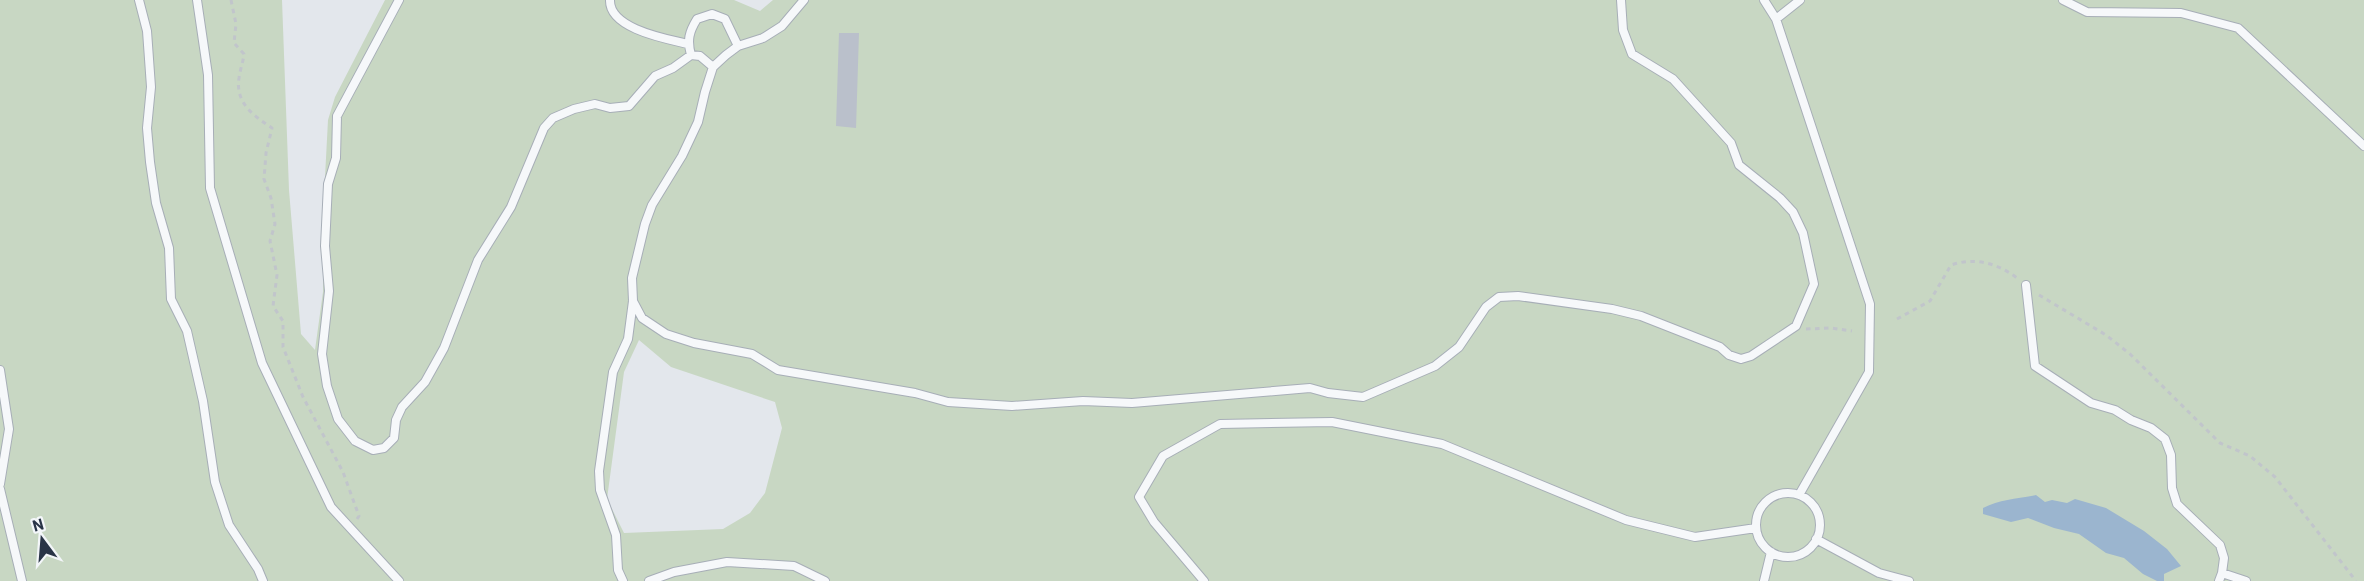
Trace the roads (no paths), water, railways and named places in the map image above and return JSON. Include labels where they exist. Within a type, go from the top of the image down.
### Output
[{"type":"lane","points":[[139,0],[145,17],[151,87],[147,128],[150,162],[156,203],[169,248],[171,299],[187,331],[203,401],[219,493],[229,525],[258,569],[263,581]]},
{"type":"lane","points":[[197,0],[208,75],[210,188],[262,363],[331,507],[399,581]]},
{"type":"lane","points":[[399,0],[337,116],[336,158],[328,184],[325,246],[329,291],[322,354],[327,386],[338,419],[355,441],[373,450],[384,448],[394,438],[396,420],[402,407],[425,382],[444,348],[478,260],[511,207],[544,129],[553,118],[595,104],[610,108],[629,106],[655,76],[673,68],[691,55],[700,56],[713,67]]},
{"type":"lane","points":[[610,0],[610,6],[620,19],[639,31],[688,44]]},
{"type":"lane","points":[[623,581],[618,570],[616,535],[600,490],[599,471],[613,372],[628,339],[633,301],[632,278],[645,224],[652,205],[682,156],[698,122],[713,67],[738,46],[763,38],[782,26],[804,0]]},
{"type":"lane","points":[[633,301],[642,318],[666,334],[694,343],[752,354],[778,370],[915,393],[948,402],[1012,406],[1083,401],[1132,404],[1310,388],[1328,393],[1363,396],[1435,366],[1459,347],[1486,307],[1499,297],[1518,296],[1581,303],[1641,316],[1702,340],[1741,359],[1751,356],[1796,326],[1814,284],[1803,233],[1793,212],[1780,198],[1739,165],[1731,143],[1673,79],[1632,54],[1623,30],[1621,0]]},
{"type":"lane","points":[[1764,0],[1776,19],[1870,304],[1869,372],[1799,495]]},
{"type":"lane","points":[[1776,19],[1800,0]]},
{"type":"lane","points":[[2063,0],[2086,12],[2181,13],[2238,28],[2364,146]]},
{"type":"lane","points":[[691,55],[688,44],[689,32],[697,19],[711,14],[725,19],[738,46]]},
{"type":"lane","points":[[2026,285],[2035,366],[2091,403],[2115,410],[2151,428],[2164,439],[2171,455],[2172,488],[2177,504],[2220,545],[2224,558],[2221,577],[2246,581]]},
{"type":"lane","points":[[0,370],[9,429],[0,484]]},
{"type":"lane","points":[[1204,581],[1154,522],[1139,497],[1163,456],[1220,424],[1332,422],[1442,444],[1626,520],[1695,537],[1756,528]]},
{"type":"lane","points":[[0,489],[22,581]]},
{"type":"lane","points":[[1788,493],[1799,495],[1815,508],[1819,518],[1819,529],[1816,539],[1802,554],[1781,556],[1764,546],[1756,528],[1757,517],[1761,507],[1768,500],[1788,493]]},
{"type":"lane","points":[[1816,539],[1879,573],[1909,581]]},
{"type":"lane","points":[[1764,581],[1771,552]]},
{"type":"lane","points":[[649,581],[674,572],[727,562],[794,566],[825,581]]},
{"type":"water","points":[[2036,495],[2045,502],[2052,500],[2067,503],[2075,499],[2106,508],[2144,531],[2167,549],[2181,566],[2164,574],[2164,581],[2157,581],[2143,574],[2124,558],[2106,553],[2079,534],[2028,518],[2011,522],[1983,514],[1983,508],[1996,503]]}]
